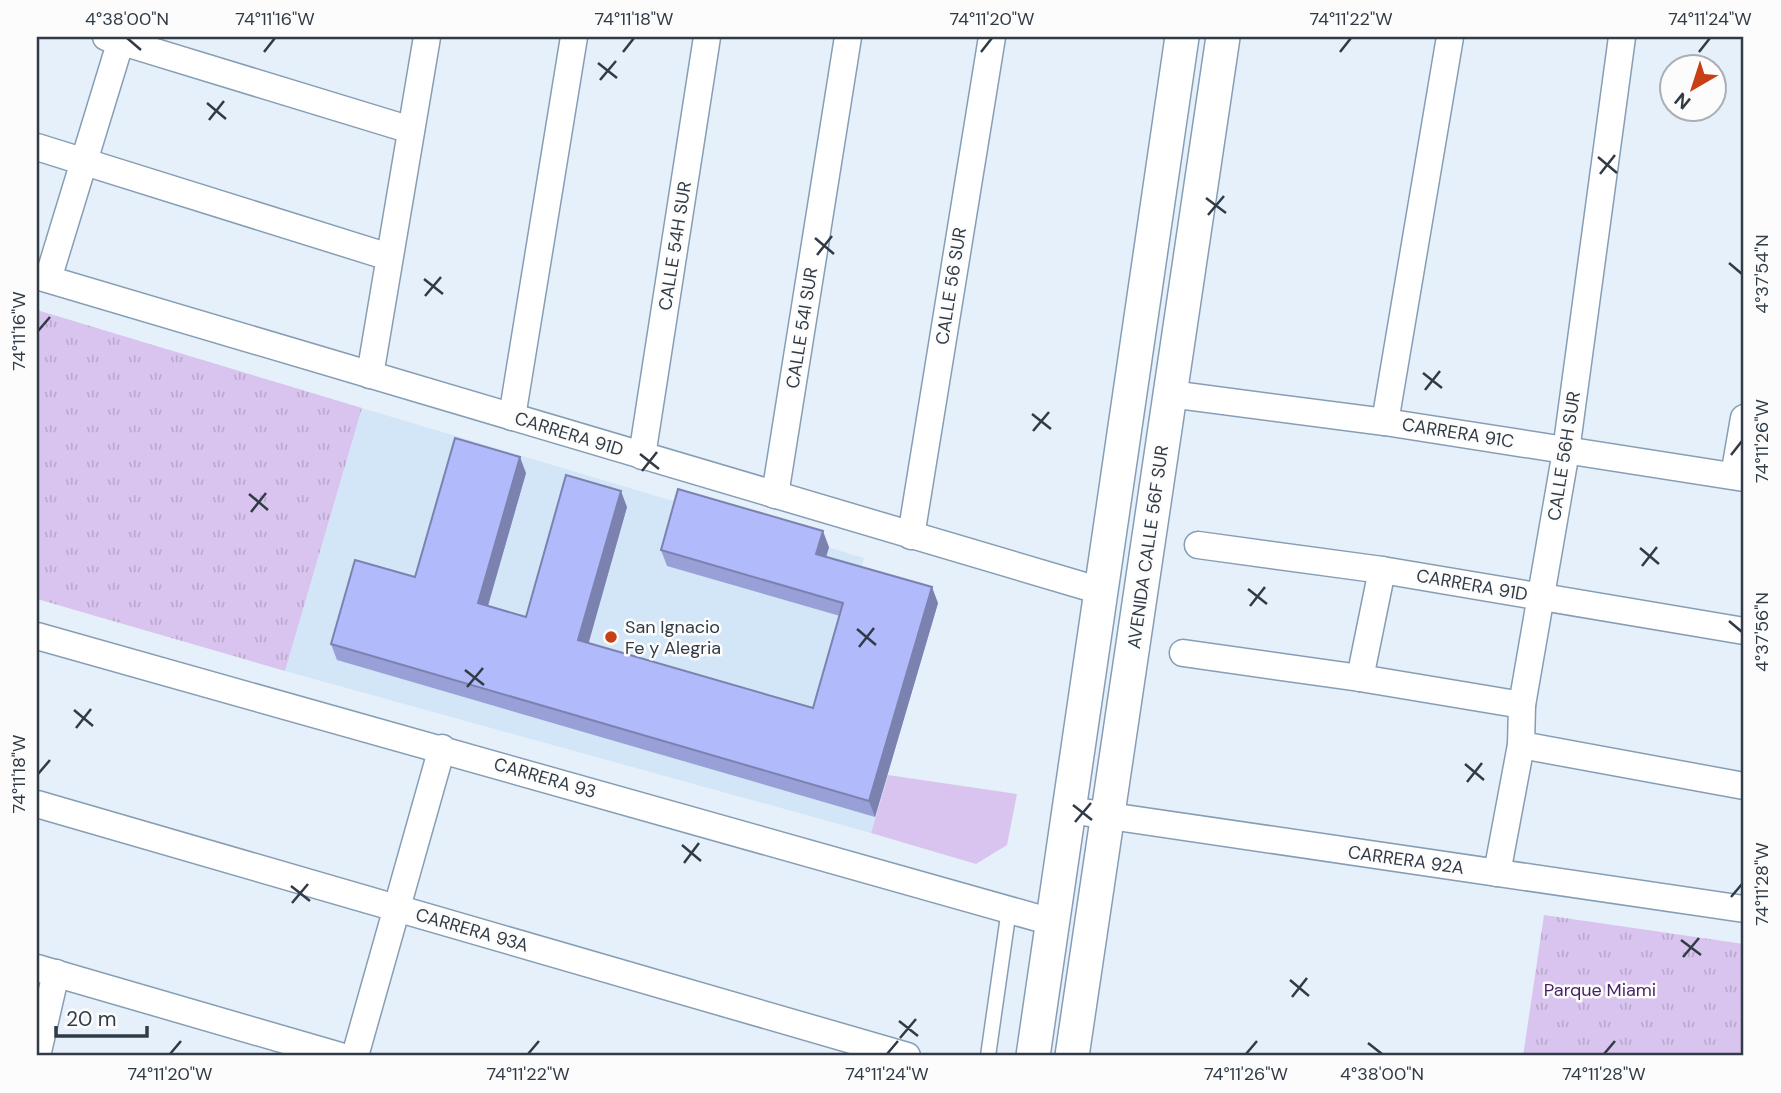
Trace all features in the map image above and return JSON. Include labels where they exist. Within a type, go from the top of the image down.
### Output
[{"type":"street","points":[[370,375],[428,37]]},
{"type":"street","points":[[512,417],[574,37]]},
{"type":"street","name":"CALLE 54H SUR","points":[[642,456],[707,37]]},
{"type":"street","name":"CALLE 54I SUR","points":[[775,495],[848,37]]},
{"type":"street","name":"CALLE 56 SUR","points":[[911,536],[992,37]]},
{"type":"street","points":[[1032,1056],[1182,37]]},
{"type":"street","name":"AVENIDA CALLE 56F SUR","points":[[1072,1056],[1223,37]]},
{"type":"street","points":[[1385,422],[1450,37]]},
{"type":"street","name":"CALLE 56H SUR","points":[[1497,873],[1521,745],[1522,705],[1566,451],[1622,37]]},
{"type":"street","points":[[42,278],[84,162],[116,38],[411,130]]},
{"type":"street","points":[[37,148],[389,257]]},
{"type":"street","name":"CARRERA 91D","points":[[42,278],[1101,591]]},
{"type":"street","name":"CARRERA 91C","points":[[1170,394],[1385,422],[1739,477]]},
{"type":"street","points":[[1739,477],[1744,418]]},
{"type":"street","name":"CARRERA 91D","points":[[1198,545],[1382,570],[1744,631]]},
{"type":"street","points":[[1360,678],[1382,570]]},
{"type":"street","name":"CARRERA 93","points":[[37,636],[1052,922]]},
{"type":"street","points":[[1183,653],[1360,678],[1522,705]]},
{"type":"street","points":[[1521,745],[1744,786]]},
{"type":"street","points":[[355,1056],[442,748]]},
{"type":"street","name":"CARRERA 93A","points":[[37,804],[907,1056]]},
{"type":"street","name":"CARRERA 92A","points":[[1069,810],[1744,909]]},
{"type":"street","points":[[37,1056],[47,970],[340,1056]]},
{"type":"lane","points":[[988,1056],[1009,909]]},
{"type":"shaded area","name":"San Ignacio Fe y Alegria","points":[[362,408],[864,558],[858,579],[938,603],[871,833],[285,671]]},
{"type":"green space","points":[[37,310],[362,408],[285,671],[37,599]]},
{"type":"green space","points":[[888,775],[1017,794],[1007,845],[976,864],[871,833]]},
{"type":"green space","name":"Parque Miami","points":[[1544,915],[1744,944],[1744,1056],[1523,1056]]},
{"type":"building","points":[[455,438],[520,457],[478,603],[526,617],[566,475],[621,491],[578,640],[813,708],[843,603],[661,550],[678,489],[823,531],[816,554],[932,587],[869,801],[331,644],[355,560],[415,577]]},
{"type":"place","name":"San Ignacio Fe y Alegria","points":[[611,637]]}]
